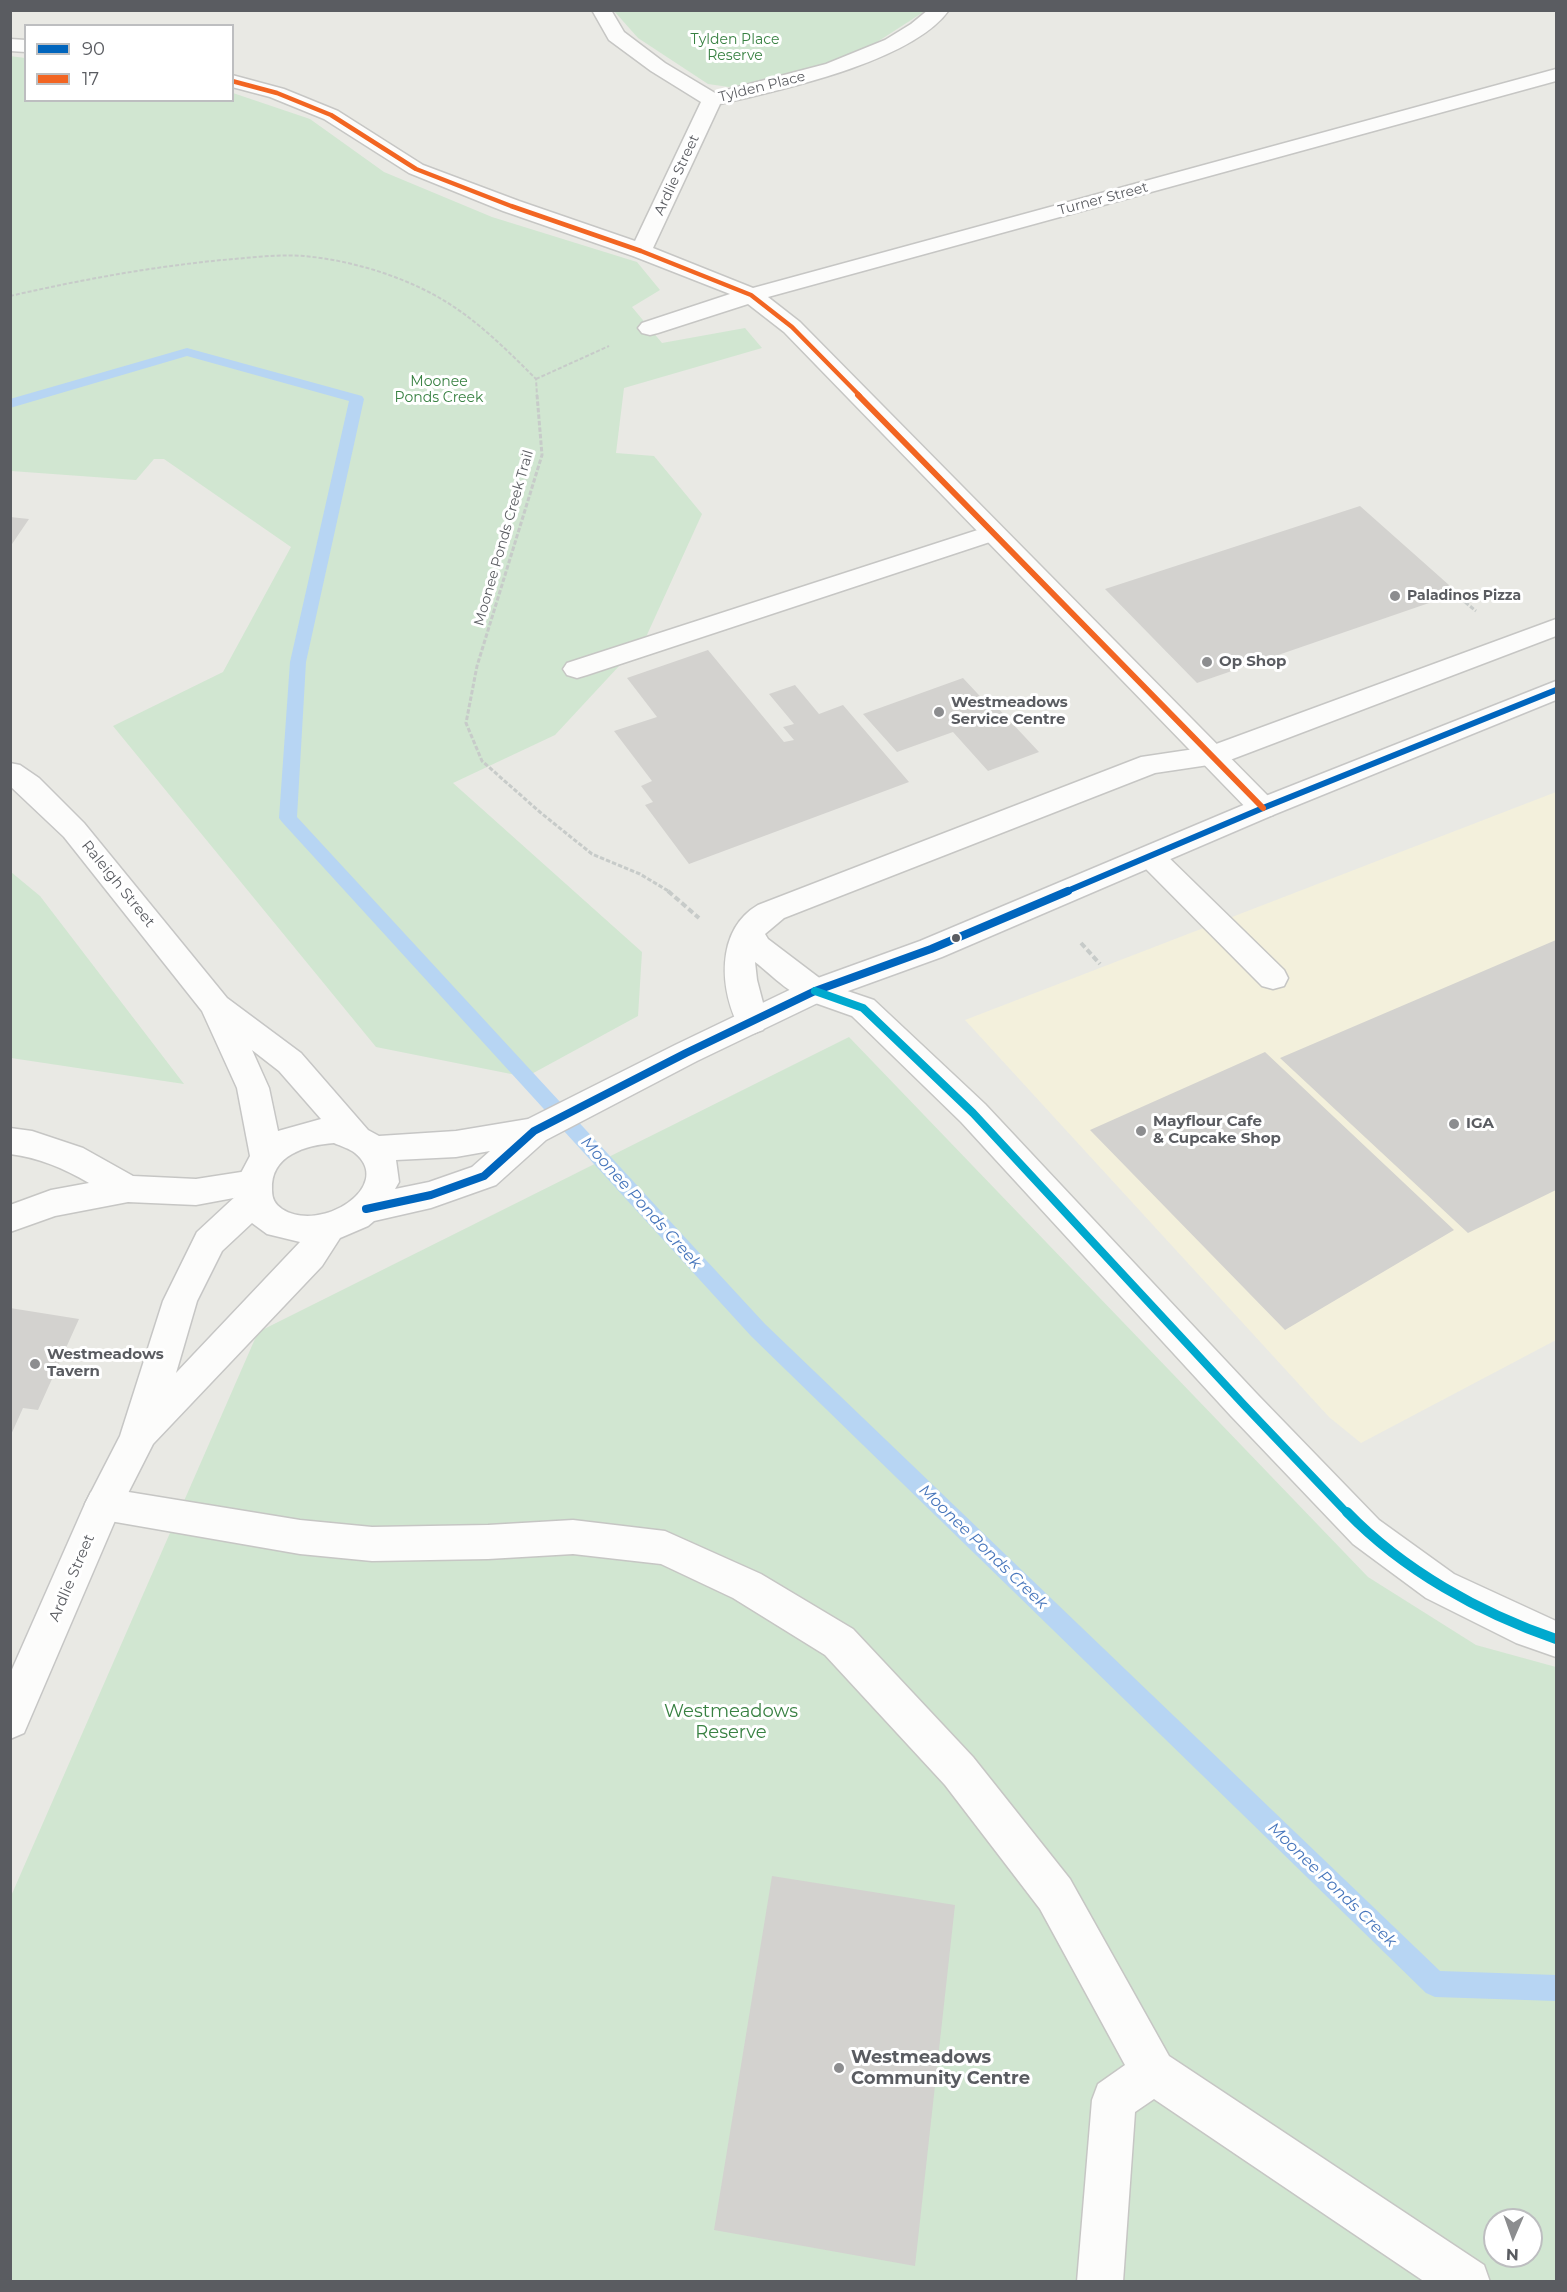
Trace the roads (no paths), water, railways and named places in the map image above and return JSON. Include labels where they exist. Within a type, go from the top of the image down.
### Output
[{"type":"street","name":"Tylden Place","points":[[601,10],[616,36],[658,67],[712,100],[802,78],[883,48],[926,24],[940,10]]},
{"type":"street","name":"Turner Street","points":[[650,328],[752,295],[1557,75]]},
{"type":"street","points":[[234,82],[277,93],[331,115],[416,169],[511,206],[641,251],[752,295],[792,327],[1263,808]]},
{"type":"street","name":"Ardlie Street","points":[[641,251],[712,100]]},
{"type":"street","points":[[577,669],[993,532]]},
{"type":"street","points":[[752,1022],[739,976],[741,946],[762,917],[795,901],[1151,764],[1212,756],[1557,627]]},
{"type":"street","points":[[366,1209],[431,1195],[484,1176],[534,1131],[686,1053],[816,991],[931,949],[1263,808],[1557,690]]},
{"type":"street","name":"Raleigh Street","points":[[10,772],[29,785],[74,830],[216,1006],[290,1062],[365,1143]]},
{"type":"street","points":[[1150,856],[1273,978]]},
{"type":"street","points":[[749,933],[757,947],[816,991],[863,1008],[973,1113],[1236,1397],[1366,1532],[1440,1586],[1530,1630],[1557,1639]]},
{"type":"street","name":"Raleigh Street","points":[[216,1006],[253,1088],[258,1179]]},
{"type":"street","points":[[365,1143],[382,1164],[382,1179],[378,1195],[366,1209],[342,1225],[309,1231],[290,1229],[274,1222],[262,1212],[258,1179],[281,1144],[298,1135],[318,1131],[338,1131],[365,1143],[456,1144],[534,1131]]},
{"type":"street","points":[[10,1141],[32,1144],[71,1157],[128,1189]]},
{"type":"street","name":"Ardlie Street","points":[[13,1709],[104,1503],[138,1438],[180,1301],[209,1242],[258,1179]]},
{"type":"street","points":[[10,1219],[51,1203],[128,1189],[196,1192],[258,1179]]},
{"type":"street","name":"Ardlie Street","points":[[138,1438],[310,1257],[328,1229]]},
{"type":"street","points":[[104,1503],[300,1537],[372,1544],[488,1542],[573,1537],[664,1548],[747,1586],[839,1642],[958,1771],[1055,1894],[1153,2072],[1467,2282]]},
{"type":"street","points":[[1100,2282],[1114,2100],[1153,2072]]},
{"type":"waterway","name":"Moonee Ponds Creek","points":[[10,404],[187,352],[357,399],[298,662],[288,818],[758,1330],[1435,1984],[1556,1988]]},
{"type":"place","name":"Paladinos Pizza","points":[[1395,596]]},
{"type":"place","name":"Op Shop","points":[[1207,662]]},
{"type":"place","name":"Westmeadows Service Centre","points":[[939,712]]},
{"type":"place","name":"IGA","points":[[1454,1124]]},
{"type":"place","name":"Mayflour Cafe & Cupcake Shop","points":[[1141,1131]]},
{"type":"place","name":"Westmeadows Tavern","points":[[35,1364]]},
{"type":"place","name":"Westmeadows Community Centre","points":[[839,2068]]},
{"type":"park label","name":"Tylden Place Reserve","points":[[735,48]]},
{"type":"park label","name":"Westmeadows Reserve","points":[[731,1722]]}]
